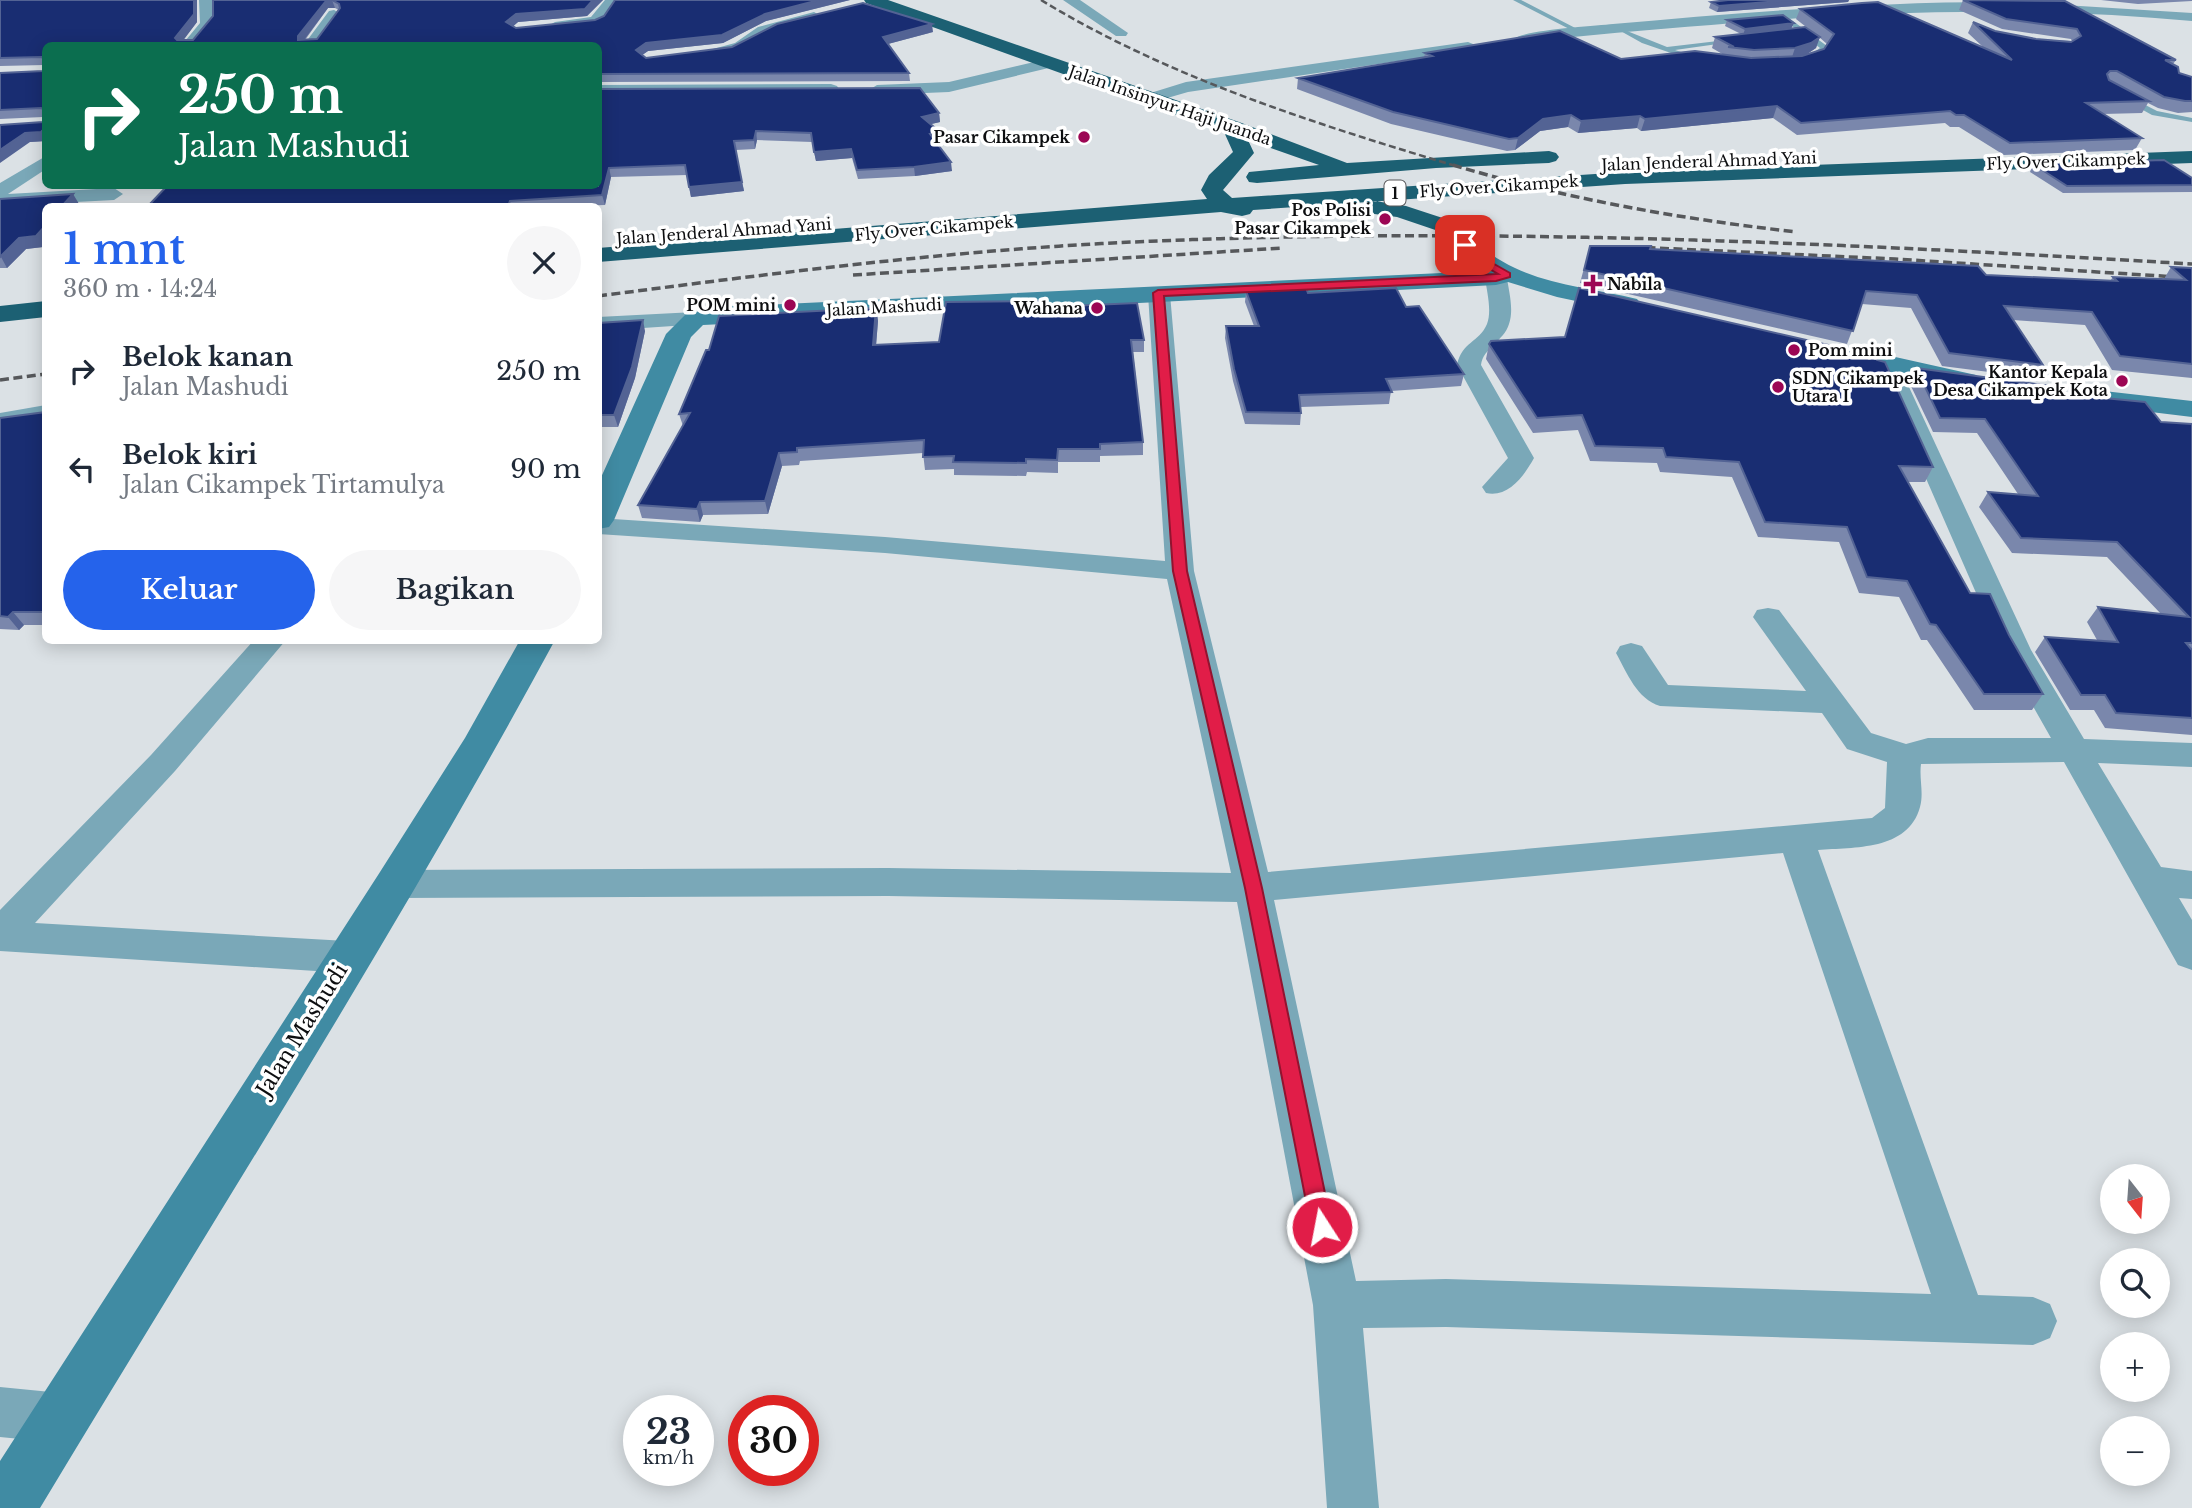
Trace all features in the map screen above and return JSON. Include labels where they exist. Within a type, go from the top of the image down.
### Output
[{"type":"highway","name":"Jalan Insinyur Haji Juanda","points":[[869,2],[1051,63],[1349,169],[1439,212],[1456,230]]},
{"type":"highway","points":[[1232,127],[1244,153],[1217,180],[1212,190],[1218,200],[1225,204],[1258,212]]},
{"type":"highway","points":[[2155,134],[2192,133]]},
{"type":"highway","name":"Jalan Jenderal Ahmad Yani","points":[[602,241],[1556,168],[2192,144]]},
{"type":"highway","points":[[1189,182],[1570,156]]},
{"type":"highway","name":"Fly Over Cikampek","points":[[602,255],[1221,205],[1625,178],[2192,157]]},
{"type":"highway","points":[[1621,158],[1619,167],[1637,179],[1654,184],[1685,185],[2192,166]]},
{"type":"highway","points":[[1321,208],[1406,196]]},
{"type":"highway","points":[[602,266],[989,232],[1321,208],[1391,208],[1422,216],[1440,227],[1456,230]]},
{"type":"highway","points":[[0,299],[42,296]]},
{"type":"highway","points":[[0,314],[42,309]]},
{"type":"street","points":[[191,42],[206,24],[206,0]]},
{"type":"street","points":[[543,27],[596,21],[612,0]]},
{"type":"street","points":[[1070,0],[1121,33]]},
{"type":"street","points":[[1150,98],[1186,87],[1494,43],[1780,13],[1981,1],[2101,6],[2192,17]]},
{"type":"street","points":[[1935,3],[1946,13],[1967,24]]},
{"type":"street","points":[[313,42],[334,14]]},
{"type":"street","points":[[701,55],[728,50],[747,42],[764,30],[823,14]]},
{"type":"street","points":[[602,90],[857,90],[949,87],[1051,63]]},
{"type":"street","points":[[1175,107],[1206,94],[1199,87]]},
{"type":"street","points":[[0,191],[42,164]]},
{"type":"street","points":[[0,200],[114,194]]},
{"type":"street","points":[[1456,230],[1477,258],[1501,277],[1651,309]]},
{"type":"street","points":[[1495,487],[1515,469],[1521,458],[1469,365],[1471,353],[1497,332],[1501,277]]},
{"type":"street","name":"Jalan Mashudi","points":[[695,319],[719,315],[1501,277]]},
{"type":"street","points":[[1158,293],[1180,571],[1253,888],[1337,1306],[1353,1508]]},
{"type":"street","points":[[602,324],[695,319]]},
{"type":"street","points":[[602,511],[679,334],[695,319]]},
{"type":"street","points":[[1809,346],[1942,377],[1992,385]]},
{"type":"street","points":[[1888,364],[2016,650],[2192,954]]},
{"type":"street","points":[[2070,395],[2192,409]]},
{"type":"street","points":[[0,419],[42,413]]},
{"type":"street","points":[[602,526],[885,545],[1180,571]]},
{"type":"street","points":[[1768,617],[1859,741],[1905,756],[1928,750],[2072,750],[2192,755]]},
{"type":"street","points":[[0,935],[163,763],[267,644]]},
{"type":"street","name":"Jalan Mashudi","points":[[5,1508],[395,884],[480,744],[536,644]]},
{"type":"street","points":[[1630,653],[1653,689],[1660,695],[1832,703]]},
{"type":"street","points":[[395,884],[888,882],[1253,888],[1879,831],[1896,822],[1905,804],[1901,772],[1905,756]]},
{"type":"street","points":[[1796,838],[1963,1319]]},
{"type":"street","points":[[2147,880],[2192,885]]},
{"type":"street","points":[[0,935],[347,957]]},
{"type":"street","points":[[1337,1306],[1446,1303],[2033,1321]]},
{"type":"street","points":[[0,1412],[61,1418]]},
{"type":"lane","points":[[1516,0],[1579,32]]},
{"type":"lane","points":[[1780,13],[1824,48],[1821,54],[1807,62],[1796,63]]},
{"type":"lane","points":[[1619,28],[1709,62]]},
{"type":"lane","points":[[1794,34],[1807,33]]},
{"type":"lane","points":[[1666,48],[1743,40]]},
{"type":"lane","points":[[2119,93],[2155,113],[2192,120]]},
{"type":"building","points":[[0,0],[194,0],[194,14],[175,38],[193,40],[213,16],[213,0],[332,0],[593,0],[585,9],[516,14],[506,22],[516,28],[595,20],[604,16],[615,0],[819,0],[765,14],[722,35],[646,43],[636,50],[646,58],[732,47],[777,24],[863,3],[932,24],[883,37],[909,73],[602,74],[602,42],[42,42],[42,57],[0,58]],"holes":[[[332,0],[339,4],[340,8],[317,39],[298,40],[298,36],[326,1]]]},
{"type":"building","points":[[1792,0],[1719,6],[1711,2]]},
{"type":"building","points":[[1963,0],[2065,1],[2176,60],[2165,60],[2178,67],[2179,73],[2192,77],[2192,101],[2164,97],[2117,71],[2110,71],[2107,74],[2109,80],[2149,101],[2086,103],[2142,138],[2010,143],[1964,115],[1956,115],[1950,111],[1801,123],[1777,106],[1645,119],[1640,116],[1581,121],[1571,115],[1543,119],[1518,138],[1509,139],[1393,112],[1298,78],[1432,56],[1425,53],[1560,31],[1621,59],[1695,51],[1751,58],[1802,56],[1824,49],[1834,34],[1800,9],[1878,2],[2012,60],[1973,22],[1995,31],[2036,39],[2071,42],[2081,36],[2077,29],[2006,19]]},
{"type":"building","points":[[1783,15],[1794,23],[1745,29],[1727,20]]},
{"type":"building","points":[[1805,27],[1820,37],[1795,48],[1754,50],[1728,47],[1734,47],[1715,37]]},
{"type":"building","points":[[42,71],[42,109],[0,110],[0,73]]},
{"type":"building","points":[[920,88],[939,113],[922,117],[940,132],[930,134],[951,162],[857,170],[851,149],[814,152],[811,133],[756,131],[754,140],[734,141],[742,182],[689,187],[685,165],[609,168],[602,195],[509,203],[151,203],[164,189],[602,189],[602,89]]},
{"type":"building","points":[[42,122],[42,131],[25,133],[0,150],[0,125]]},
{"type":"building","points":[[2164,160],[2192,178],[2192,185],[2067,186],[2033,164]]},
{"type":"building","points":[[73,194],[65,203],[42,203],[42,229],[36,236],[19,238],[0,257],[0,199]]},
{"type":"building","points":[[1590,246],[1651,246],[1650,249],[1978,266],[1986,275],[2117,281],[2113,277],[2186,280],[2171,267],[2192,268],[2192,364],[2120,356],[2092,312],[2004,306],[2043,365],[1949,353],[1917,295],[1866,291],[1853,331],[1584,270]]},
{"type":"building","points":[[1306,288],[1308,293],[1396,288],[1406,307],[1419,306],[1464,374],[1386,379],[1392,392],[1299,395],[1301,413],[1246,412],[1226,326],[1259,326],[1246,291]]},
{"type":"building","points":[[1579,288],[1846,349],[1846,352],[1875,356],[1877,360],[1885,362],[1933,467],[1899,466],[1970,593],[1990,594],[2009,635],[2043,694],[1984,694],[1936,625],[1930,624],[1907,581],[1867,577],[1847,527],[1765,522],[1739,462],[1666,457],[1663,448],[1595,446],[1582,415],[1537,418],[1489,344],[1491,341],[1565,337]]},
{"type":"building","points":[[1047,301],[1047,307],[1137,303],[1144,340],[1131,340],[1143,442],[1100,444],[1100,449],[1058,449],[1057,460],[1026,459],[1026,463],[953,462],[954,456],[923,457],[924,440],[797,448],[797,452],[779,453],[765,501],[700,502],[697,509],[638,505],[690,413],[679,414],[706,350],[709,350],[719,316],[876,308],[873,345],[939,342],[946,302]]},
{"type":"building","points":[[643,320],[632,367],[614,415],[602,415],[602,323]]},
{"type":"building","points":[[1916,368],[2058,387],[2063,394],[2145,402],[2161,422],[2192,424],[2192,643],[2186,643],[2192,650],[2192,718],[2116,713],[2105,695],[2081,695],[2045,637],[2118,642],[2098,607],[2189,617],[2117,542],[2021,538],[1988,492],[2038,496],[1985,419],[1940,418]]},
{"type":"building","points":[[42,413],[42,612],[13,612],[8,617],[0,616],[0,418]]},
{"type":"railway","points":[[1041,0],[1140,53],[1244,97],[1459,167]]},
{"type":"railway","points":[[1453,165],[1581,198],[1710,221],[1797,232]]},
{"type":"railway","points":[[602,296],[798,271],[999,251],[1265,237],[1530,236],[1662,239],[1927,249],[2192,264]]},
{"type":"railway","points":[[1633,247],[1895,259],[2192,278]]},
{"type":"railway","points":[[853,275],[1283,248]]},
{"type":"railway","points":[[0,380],[42,375]]},
{"type":"place","name":"Pasar Cikampek","points":[[1084,137]]},
{"type":"place","name":"Pos Polisi Pasar Cikampek","points":[[1385,219]]},
{"type":"place","name":"Nabila","points":[[1593,284]]},
{"type":"place","name":"POM mini","points":[[790,305]]},
{"type":"place","name":"Wahana","points":[[1097,308]]},
{"type":"place","name":"Pom mini","points":[[1794,350]]},
{"type":"place","name":"Kantor Kepala Desa Cikampek Kota","points":[[2122,381]]},
{"type":"place","name":"SDN Cikampek Utara I","points":[[1778,387]]},
{"type":"route","points":[[1322,1227],[1253,888],[1180,571],[1158,293],[1496,278],[1506,275],[1477,258],[1465,245]]}]
